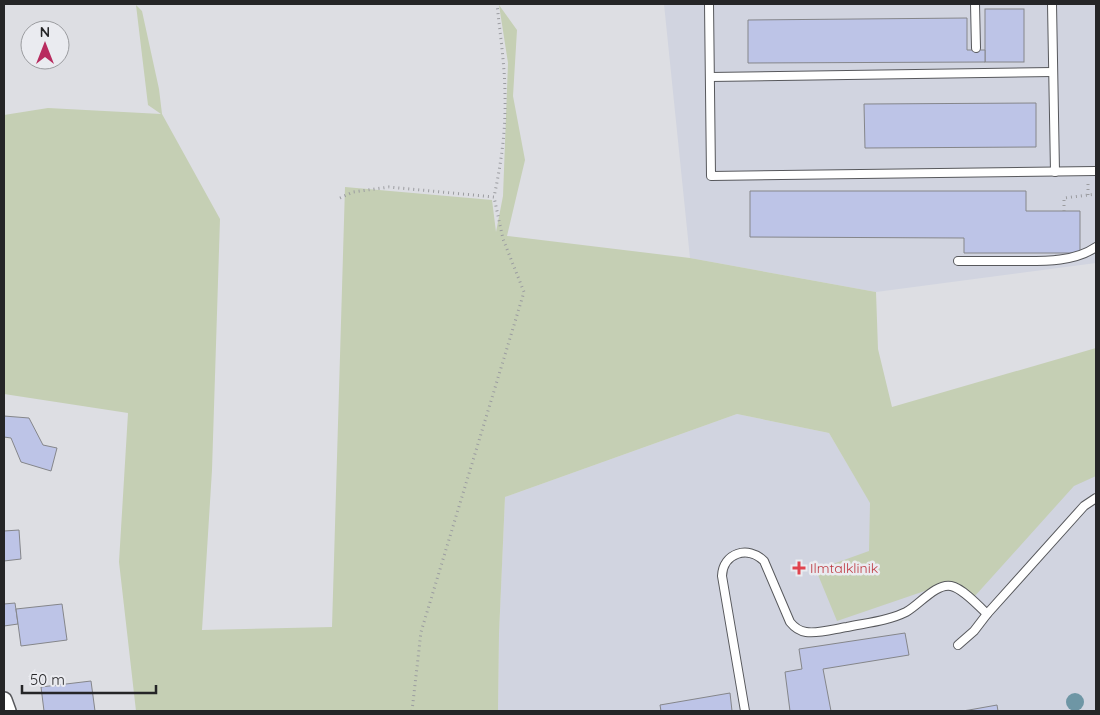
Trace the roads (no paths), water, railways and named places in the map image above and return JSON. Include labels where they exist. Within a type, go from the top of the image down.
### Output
[{"type":"street","points":[[4,700],[8,711]]},
{"type":"lane","points":[[709,4],[711,176],[1096,171]]},
{"type":"lane","points":[[975,4],[976,48]]},
{"type":"lane","points":[[1052,4],[1055,172]]},
{"type":"lane","points":[[710,77],[1053,72]]},
{"type":"lane","points":[[958,261],[1043,261],[1063,259],[1079,255],[1096,247]]},
{"type":"lane","points":[[958,645],[974,631],[1084,506],[1096,498]]},
{"type":"lane","points":[[745,711],[722,576],[724,564],[733,555],[751,554],[758,556],[764,561],[790,622],[805,632],[831,630],[898,616],[917,605],[937,589],[946,586],[960,590],[987,614]]},
{"type":"water","points":[[1071,693],[1079,693],[1084,698],[1082,709],[1071,711],[1066,706],[1066,698]]},
{"type":"place","name":"Ilmtalklinik","points":[[799,568]]}]
